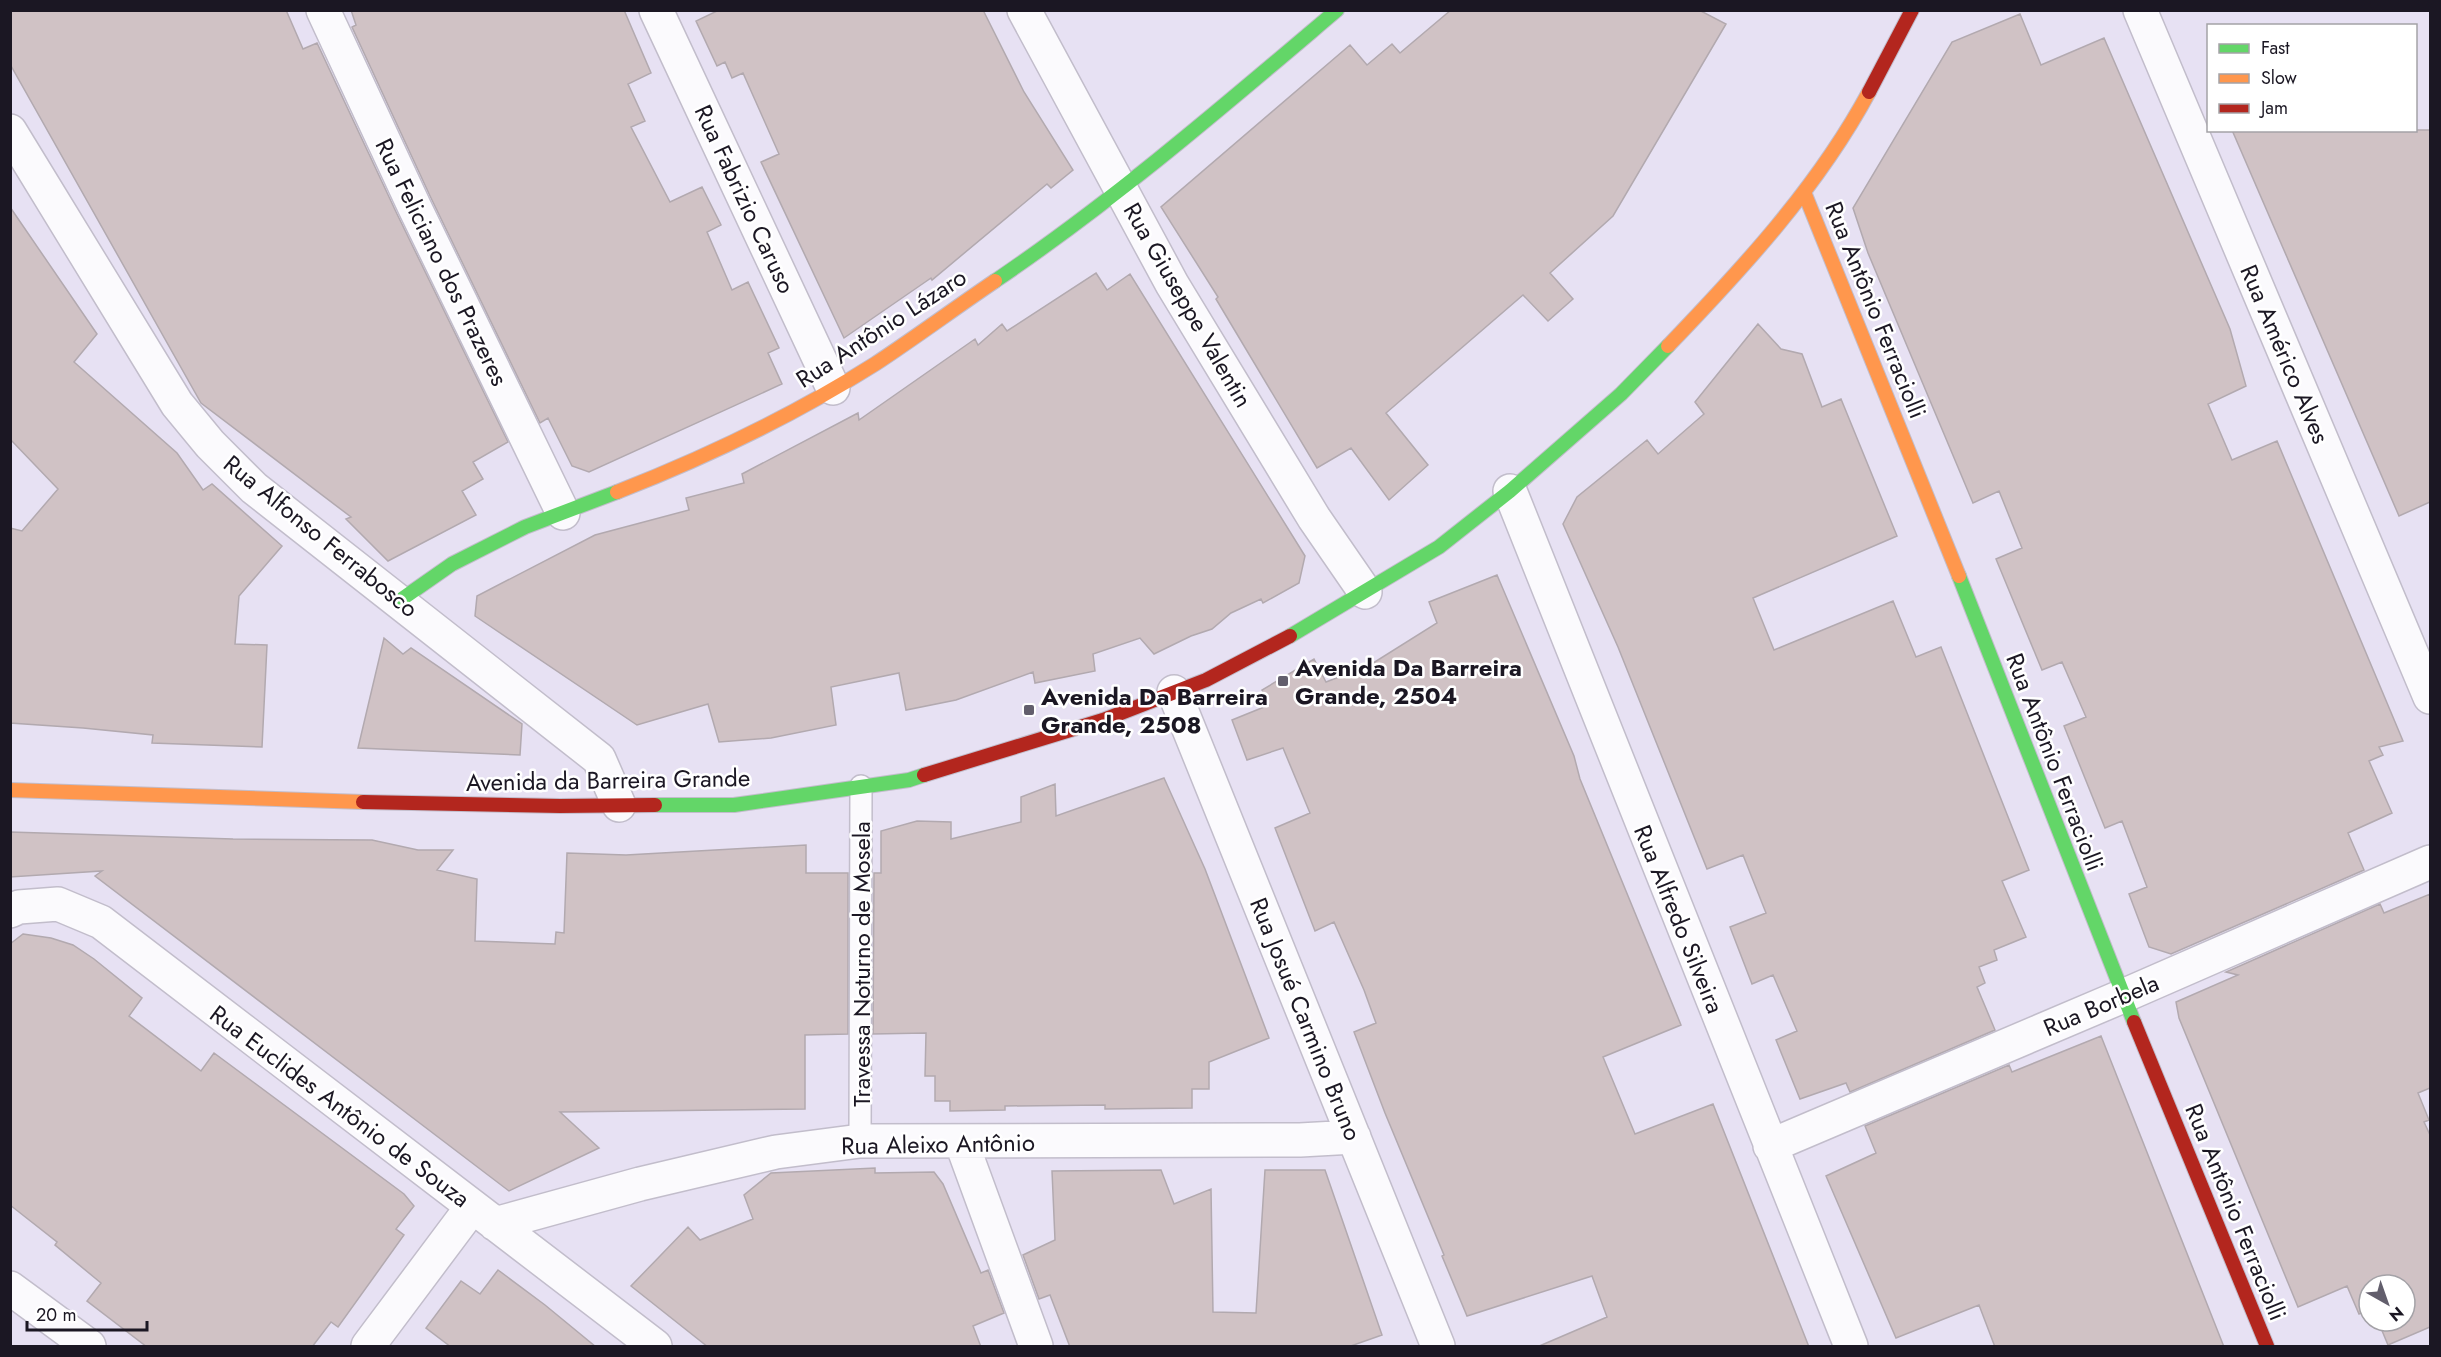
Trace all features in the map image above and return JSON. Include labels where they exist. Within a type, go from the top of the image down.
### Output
[{"type":"street","name":"Rua Feliciano dos Prazeres","points":[[323,10],[414,206],[563,513]]},
{"type":"street","name":"Rua Fabrizio Caruso","points":[[656,10],[833,388]]},
{"type":"street","name":"Rua Giuseppe Valentin","points":[[1024,10],[1172,284],[1308,507],[1365,592]]},
{"type":"street","name":"Rua Antônio Lázaro","points":[[399,601],[452,564],[525,527],[684,466],[783,417],[874,364],[1041,250],[1121,190],[1337,10]]},
{"type":"street","name":"Avenida da Barreira Grande","points":[[10,790],[241,799],[560,807],[734,805],[909,780],[1103,720],[1206,680],[1310,626],[1438,547],[1510,491],[1621,394],[1716,296],[1804,192],[1860,108],[1912,10]]},
{"type":"street","name":"Rua Américo Alves","points":[[2140,10],[2430,697]]},
{"type":"street","name":"Rua Alfonso Ferrabosco","points":[[10,131],[177,404],[203,436],[255,488],[599,759],[619,806]]},
{"type":"street","name":"Rua Antônio Ferraciolli","points":[[1804,192],[1948,549],[2123,996],[2267,1347]]},
{"type":"street","name":"Rua Alfredo Silveira","points":[[1510,491],[1851,1347]]},
{"type":"street","name":"Rua Josué Carmino Bruno","points":[[1174,693],[1438,1347]]},
{"type":"street","name":"Rua Borbela","points":[[1770,1146],[2430,862]]},
{"type":"street","name":"Rua Euclides Antônio de Souza","points":[[10,911],[18,907],[58,904],[101,922],[655,1347]]},
{"type":"street","name":"Rua Aleixo Antônio","points":[[484,1215],[640,1184],[776,1152],[882,1140],[1276,1140],[1354,1137]]},
{"type":"street","points":[[961,1141],[1036,1347]]},
{"type":"street","points":[[368,1347],[484,1215]]},
{"type":"street","points":[[10,1288],[89,1347]]},
{"type":"lane","name":"Travessa Noturno de Mosela","points":[[860,1142],[861,786]]},
{"type":"building","points":[[10,10],[286,10],[303,49],[317,43],[508,442],[473,462],[483,479],[462,491],[476,515],[388,561],[346,519],[351,517],[201,403],[10,64]]},
{"type":"building","points":[[351,10],[624,10],[651,73],[628,84],[645,121],[631,127],[670,202],[702,187],[721,225],[707,232],[732,290],[748,282],[779,348],[768,353],[782,384],[589,472],[572,466],[548,418],[540,423],[431,198],[352,27],[356,25]]},
{"type":"building","points":[[719,10],[983,10],[1024,92],[1073,170],[1051,188],[1047,184],[932,280],[931,278],[844,338],[761,162],[779,154],[743,73],[732,78],[725,62],[717,66],[696,21]]},
{"type":"building","points":[[1451,10],[1699,10],[1726,24],[1613,216],[1550,273],[1573,299],[1548,321],[1523,295],[1386,413],[1428,465],[1389,500],[1351,448],[1317,468],[1216,299],[1218,297],[1161,207],[1350,45],[1367,65],[1392,44],[1400,53]]},
{"type":"building","points":[[2020,14],[2041,65],[2104,38],[2230,329],[2246,386],[2208,404],[2232,460],[2277,441],[2403,741],[2379,747],[2383,755],[2369,761],[2392,813],[2348,833],[2364,870],[2171,954],[2149,947],[2129,894],[2147,887],[2122,821],[2105,828],[2064,726],[2086,717],[2062,662],[2042,670],[1996,559],[2022,548],[1999,491],[1973,503],[1868,253],[1853,208],[1952,42]]},
{"type":"building","points":[[2417,130],[2430,130],[2430,502],[2399,516],[2233,132],[2417,132]]},
{"type":"building","points":[[10,207],[97,334],[74,362],[177,453],[203,490],[212,484],[282,546],[239,596],[235,644],[267,645],[262,747],[152,743],[153,735],[10,723],[10,528],[22,531],[58,489],[10,439]]},
{"type":"building","points":[[1096,273],[1107,290],[1130,274],[1305,556],[1299,583],[1263,603],[1261,599],[1231,613],[1212,629],[1191,636],[1154,654],[1140,638],[1093,654],[1095,671],[1035,683],[1033,672],[956,700],[906,710],[899,673],[831,687],[836,725],[771,738],[719,742],[708,704],[637,725],[475,616],[477,596],[595,535],[689,510],[686,498],[744,483],[742,474],[858,413],[859,420],[975,339],[978,345],[1002,324],[1007,331]]},
{"type":"building","points":[[1758,324],[1781,349],[1802,354],[1822,407],[1841,399],[1897,536],[1753,598],[1774,650],[1893,601],[1916,657],[1941,647],[2029,870],[2002,881],[2026,937],[1994,950],[1997,960],[1979,967],[1985,983],[1977,987],[1995,1030],[1850,1092],[1846,1083],[1800,1099],[1776,1040],[1797,1031],[1773,975],[1752,984],[1730,927],[1766,913],[1743,855],[1707,869],[1618,647],[1563,524],[1577,497],[1647,440],[1658,454],[1704,414],[1695,402]]},
{"type":"building","points":[[1497,575],[1574,756],[1580,779],[1681,1025],[1603,1057],[1635,1134],[1713,1104],[1809,1347],[1537,1347],[1607,1317],[1592,1276],[1467,1316],[1442,1256],[1444,1255],[1354,1032],[1376,1023],[1364,990],[1334,922],[1315,931],[1275,828],[1310,813],[1283,748],[1247,760],[1232,720],[1269,705],[1262,690],[1314,659],[1326,682],[1370,665],[1437,623],[1429,602]]},
{"type":"building","points":[[384,638],[403,654],[411,648],[522,724],[520,755],[358,748]]},
{"type":"building","points":[[1164,778],[1205,869],[1269,1038],[1209,1062],[1209,1089],[1192,1089],[1192,1108],[1105,1109],[1105,1105],[1005,1106],[1005,1110],[950,1111],[950,1101],[935,1101],[935,1076],[925,1076],[926,1033],[873,1034],[874,873],[881,873],[881,831],[917,821],[951,822],[951,839],[1021,822],[1021,797],[1055,784],[1056,816]]},
{"type":"building","points":[[10,832],[233,839],[372,840],[418,850],[453,850],[437,870],[477,879],[475,941],[555,944],[556,932],[564,933],[567,853],[626,855],[806,845],[806,873],[848,873],[848,1034],[805,1035],[805,1109],[560,1112],[599,1148],[509,1191],[95,876],[102,871],[10,877]]},
{"type":"building","points":[[2430,894],[2430,1088],[2418,1093],[2429,1120],[2424,1122],[2430,1135],[2430,1327],[2417,1333],[2417,1273],[2357,1273],[2357,1309],[2347,1286],[2298,1307],[2179,1018],[2176,1002],[2238,975],[2226,972],[2380,904],[2384,913]]},
{"type":"building","points":[[23,934],[51,938],[73,945],[94,959],[142,998],[129,1016],[201,1071],[214,1053],[404,1194],[414,1206],[396,1229],[404,1235],[338,1327],[331,1322],[312,1347],[147,1347],[87,1301],[101,1283],[55,1245],[57,1242],[10,1205],[10,944]]},
{"type":"building","points":[[2101,1036],[2224,1347],[1995,1347],[1979,1305],[1896,1338],[1826,1176],[1876,1153],[1865,1126],[2009,1065],[2012,1072]]},
{"type":"building","points":[[875,1168],[875,1173],[934,1172],[943,1184],[981,1273],[988,1270],[1004,1313],[973,1326],[981,1347],[708,1347],[631,1286],[688,1227],[700,1240],[753,1219],[744,1195],[771,1173]]},
{"type":"building","points":[[1161,1170],[1174,1204],[1211,1189],[1213,1312],[1256,1313],[1265,1170],[1325,1170],[1382,1335],[1348,1347],[1070,1347],[1050,1295],[1039,1299],[1023,1255],[1055,1240],[1052,1171]]},
{"type":"building","points":[[498,1270],[596,1347],[451,1347],[426,1328],[461,1281],[480,1294]]},
{"type":"building","points":[[2383,1333],[2416,1333],[2388,1345]]},
{"type":"traffic: fast","points":[[995,281],[1127,184],[1337,10]]},
{"type":"traffic: fast","points":[[1290,636],[1439,547],[1510,491],[1621,394],[1668,346]]},
{"type":"traffic: fast","points":[[399,601],[452,564],[525,527],[617,492]]},
{"type":"traffic: fast","points":[[1959,576],[2134,1022]]},
{"type":"traffic: fast","points":[[655,805],[734,805],[909,780],[924,775]]},
{"type":"traffic: slow","points":[[1668,346],[1751,257],[1803,194],[1849,127],[1869,92]]},
{"type":"traffic: slow","points":[[1804,192],[1959,576]]},
{"type":"traffic: slow","points":[[617,492],[717,450],[813,401],[875,364],[995,281]]},
{"type":"traffic: slow","points":[[10,790],[363,802]]},
{"type":"traffic: jam","points":[[1869,92],[1912,10]]},
{"type":"traffic: jam","points":[[924,775],[1103,720],[1206,680],[1290,636]]},
{"type":"traffic: jam","points":[[363,802],[560,806],[655,805]]},
{"type":"traffic: jam","points":[[2134,1022],[2267,1346]]},
{"type":"place","name":"Avenida Da Barreira Grande, 2504","points":[[1283,681]]},
{"type":"place","name":"Avenida Da Barreira Grande, 2508","points":[[1029,710]]}]
